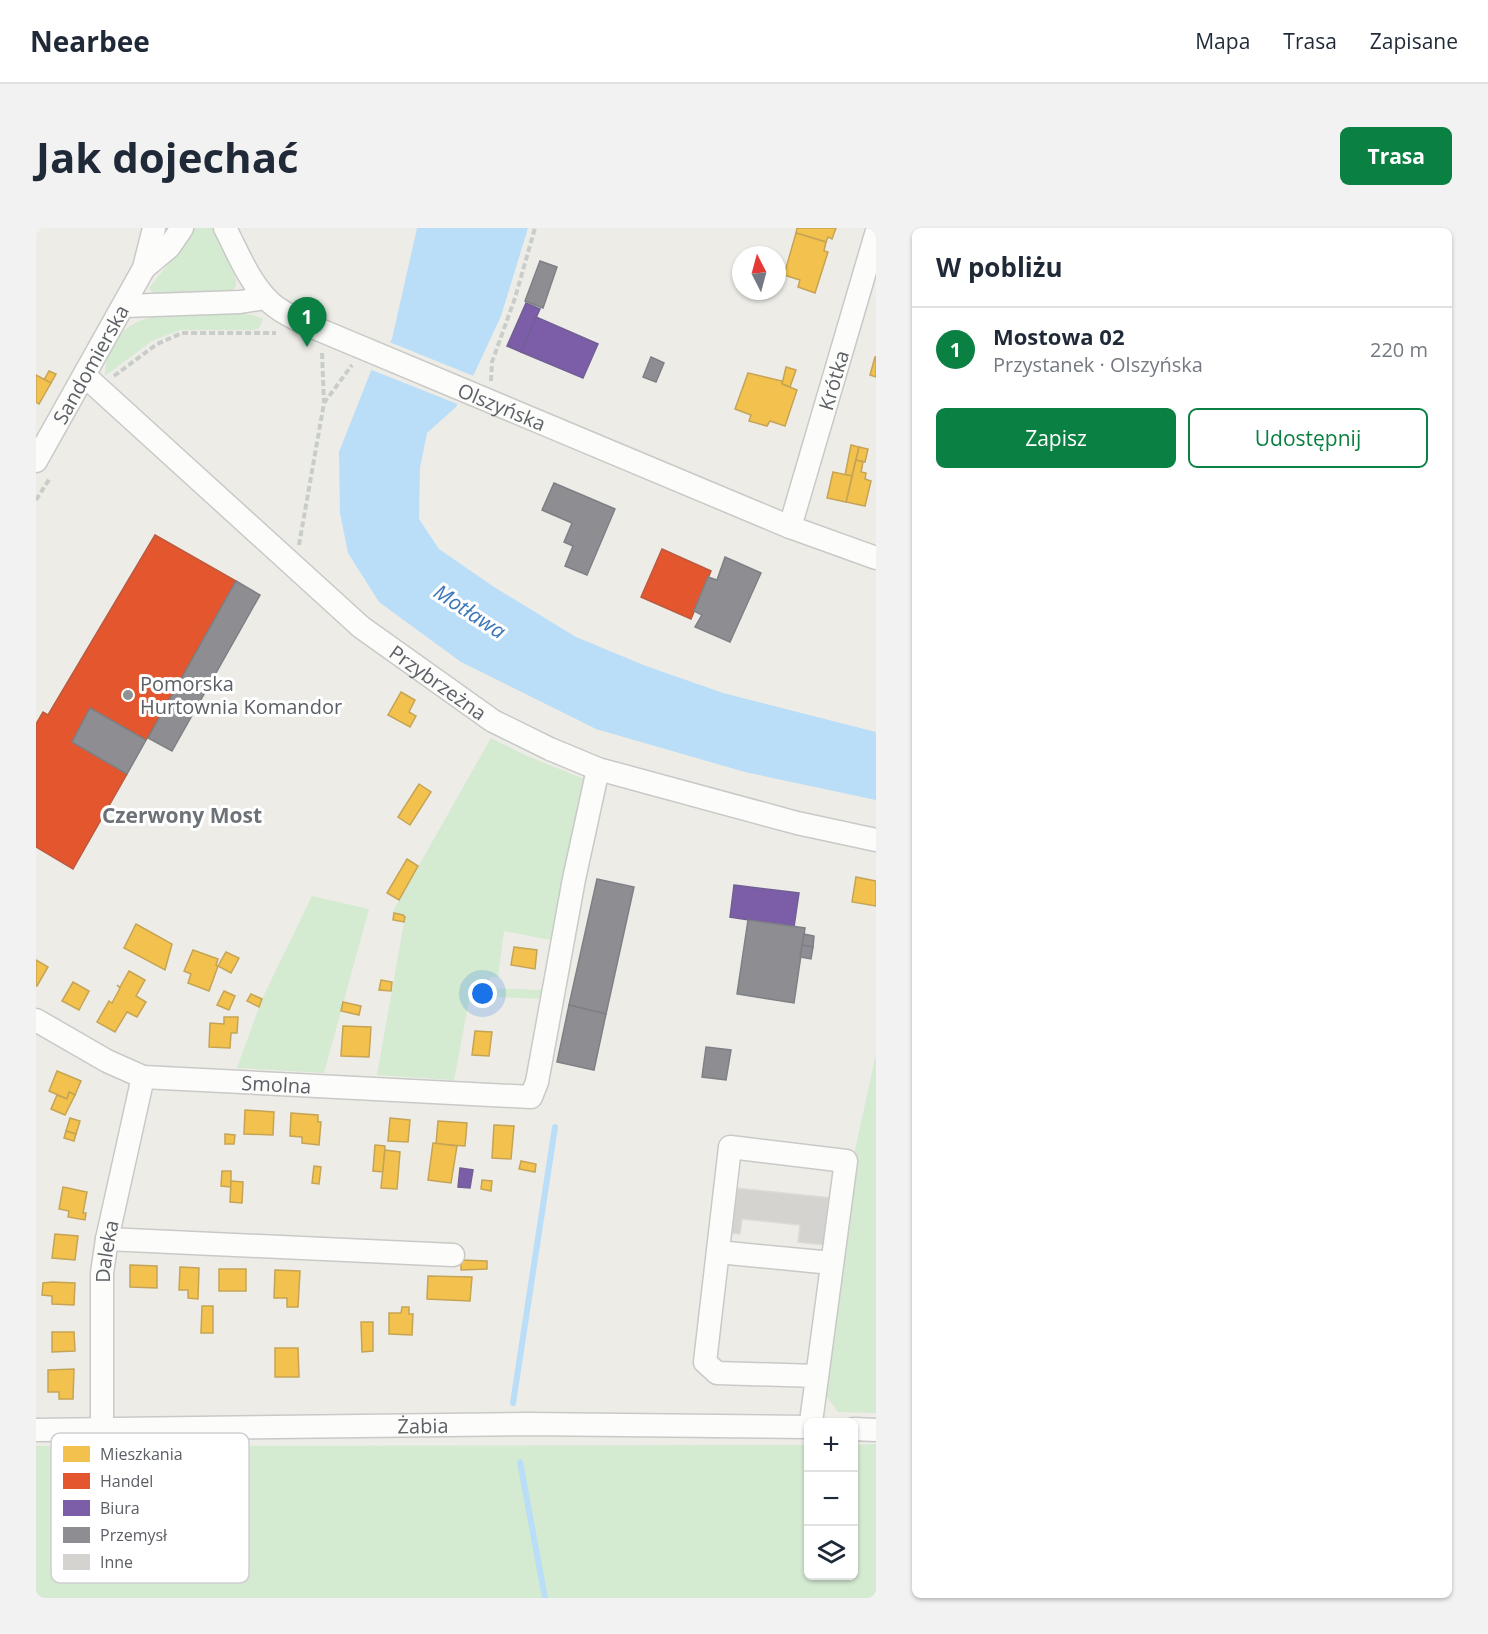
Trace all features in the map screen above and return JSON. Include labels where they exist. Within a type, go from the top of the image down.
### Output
[{"type":"street","name":"Sandomierska","points":[[36,461],[92,382],[124,306],[144,268],[154,228]]},
{"type":"street","name":"Sandomierska","points":[[144,268],[169,247],[182,228]]},
{"type":"street","name":"Olszyńska","points":[[225,228],[251,278],[266,298],[281,311],[360,355],[481,397],[790,527],[876,558]]},
{"type":"street","name":"Krótka","points":[[790,527],[876,234]]},
{"type":"street","points":[[124,306],[240,302],[266,298]]},
{"type":"street","name":"Przybrzeżna","points":[[92,382],[361,627],[493,721],[598,769],[797,823],[876,840]]},
{"type":"street","name":"Smolna","points":[[36,1020],[107,1061],[143,1077],[531,1097],[537,1082],[574,879],[598,769]]},
{"type":"street","name":"Daleka","points":[[102,1429],[102,1273],[107,1239],[143,1077]]},
{"type":"street","points":[[812,1418],[846,1161],[730,1147],[705,1362],[717,1373],[817,1376]]},
{"type":"street","points":[[107,1239],[453,1255]]},
{"type":"street","points":[[718,1252],[832,1263]]},
{"type":"street","name":"Żabia","points":[[36,1430],[527,1424],[804,1428]]},
{"type":"street","points":[[858,1430],[876,1431]]},
{"type":"path","points":[[481,397],[492,379],[492,362],[515,298],[535,228]]},
{"type":"path","points":[[92,382],[128,365],[157,344],[182,333],[278,333]]},
{"type":"path","points":[[304,514],[324,403],[322,347]]},
{"type":"path","points":[[324,403],[360,355]]},
{"type":"green space","points":[[191,228],[214,228],[236,280],[236,286],[232,291],[155,294],[150,287],[184,244]]},
{"type":"green space","points":[[230,312],[253,315],[263,319],[260,327],[255,330],[180,330],[152,341],[105,376],[109,353],[119,336],[133,325],[169,314]]},
{"type":"green space","points":[[491,738],[525,755],[589,781],[556,941],[504,931],[498,977],[490,977],[489,988],[537,990],[546,988],[546,999],[470,996],[454,1080],[377,1075],[405,917],[392,913]]},
{"type":"green space","points":[[312,896],[369,909],[324,1073],[237,1068],[262,999]]},
{"type":"green space","points":[[876,1054],[876,1413],[838,1412],[825,1394],[855,1150]]},
{"type":"green space","points":[[876,1444],[876,1598],[36,1598],[36,1446],[51,1446],[51,1583],[249,1583],[249,1446],[804,1445],[804,1580],[858,1580],[858,1445]]},
{"type":"water","name":"Motława","points":[[417,228],[528,228],[501,316],[475,372],[456,407],[427,433],[420,468],[419,519],[439,549],[494,587],[576,637],[646,666],[723,693],[876,732],[876,800],[745,772],[596,729],[461,662],[379,602],[348,553],[340,513],[339,452],[371,371],[392,339]]},
{"type":"pier","points":[[387,341],[476,377],[460,405],[369,369]]},
{"type":"building: Mieszkania","points":[[797,228],[836,228],[832,239],[828,237],[826,242],[796,233]]},
{"type":"building: Mieszkania","points":[[796,233],[826,242],[824,251],[828,252],[815,293],[798,287],[800,280],[786,276]]},
{"type":"building: Mieszkania","points":[[876,357],[876,377],[870,375]]},
{"type":"building: Mieszkania","points":[[786,367],[796,370],[790,387],[782,384]]},
{"type":"building: Mieszkania","points":[[49,371],[56,374],[51,383],[44,380]]},
{"type":"building: Mieszkania","points":[[748,373],[782,381],[782,384],[797,390],[785,426],[770,421],[767,426],[749,421],[751,415],[735,409]]},
{"type":"building: Mieszkania","points":[[36,375],[51,383],[39,404],[36,402]]},
{"type":"building: Mieszkania","points":[[851,445],[859,447],[852,476],[845,475]]},
{"type":"building: Mieszkania","points":[[859,447],[868,449],[865,462],[856,460]]},
{"type":"building: Mieszkania","points":[[856,460],[863,462],[861,472],[866,473],[865,479],[871,481],[865,506],[846,502]]},
{"type":"building: Mieszkania","points":[[833,472],[852,476],[846,502],[827,498]]},
{"type":"building: Mieszkania","points":[[401,692],[415,700],[409,712],[416,716],[410,727],[388,715]]},
{"type":"building: Mieszkania","points":[[419,784],[431,792],[410,825],[398,817]]},
{"type":"building: Mieszkania","points":[[407,859],[418,866],[399,900],[387,893]]},
{"type":"building: Mieszkania","points":[[856,877],[876,881],[876,906],[852,902]]},
{"type":"building: Mieszkania","points":[[394,913],[403,915],[404,922],[393,920]]},
{"type":"building: Mieszkania","points":[[136,924],[172,944],[165,970],[124,948]]},
{"type":"building: Mieszkania","points":[[514,947],[537,950],[535,969],[511,965]]},
{"type":"building: Mieszkania","points":[[193,950],[218,959],[216,965],[218,966],[209,991],[188,983],[191,974],[184,971]]},
{"type":"building: Mieszkania","points":[[226,952],[239,958],[231,973],[218,966]]},
{"type":"building: Mieszkania","points":[[36,960],[48,967],[37,986],[36,986]]},
{"type":"building: Mieszkania","points":[[129,971],[145,980],[136,996],[146,1002],[137,1017],[127,1012],[115,1032],[97,1022],[109,1001],[112,1003],[120,988],[117,985],[120,987]]},
{"type":"building: Mieszkania","points":[[381,980],[392,982],[391,991],[379,990]]},
{"type":"building: Mieszkania","points":[[73,982],[89,991],[79,1010],[62,1001]]},
{"type":"building: Mieszkania","points":[[224,991],[235,996],[229,1010],[217,1005]]},
{"type":"building: Mieszkania","points":[[251,994],[262,999],[259,1007],[247,1001]]},
{"type":"building: Mieszkania","points":[[343,1002],[361,1006],[359,1015],[341,1011]]},
{"type":"building: Mieszkania","points":[[224,1017],[238,1017],[237,1033],[231,1033],[230,1048],[209,1047],[210,1023],[224,1024]]},
{"type":"building: Mieszkania","points":[[343,1026],[371,1027],[369,1057],[341,1056]]},
{"type":"building: Mieszkania","points":[[475,1031],[492,1032],[489,1056],[472,1055]]},
{"type":"building: Mieszkania","points":[[57,1071],[81,1081],[75,1095],[69,1092],[67,1099],[49,1091]]},
{"type":"building: Mieszkania","points":[[69,1092],[75,1095],[65,1115],[51,1109],[57,1095],[67,1099]]},
{"type":"building: Mieszkania","points":[[245,1110],[274,1112],[273,1135],[244,1134]]},
{"type":"building: Mieszkania","points":[[291,1113],[318,1115],[318,1122],[321,1122],[319,1145],[302,1143],[302,1137],[290,1136]]},
{"type":"building: Mieszkania","points":[[70,1118],[80,1121],[76,1134],[66,1131]]},
{"type":"building: Mieszkania","points":[[390,1118],[410,1120],[408,1142],[388,1141]]},
{"type":"building: Mieszkania","points":[[438,1121],[467,1123],[465,1146],[436,1144]]},
{"type":"building: Mieszkania","points":[[494,1125],[514,1126],[511,1159],[492,1158]]},
{"type":"building: Mieszkania","points":[[66,1131],[76,1134],[74,1141],[64,1138]]},
{"type":"building: Mieszkania","points":[[225,1134],[235,1135],[234,1144],[225,1144]]},
{"type":"building: Mieszkania","points":[[433,1143],[457,1146],[451,1183],[428,1180]]},
{"type":"building: Mieszkania","points":[[375,1145],[385,1146],[383,1172],[373,1171]]},
{"type":"building: Mieszkania","points":[[385,1150],[400,1152],[397,1189],[381,1188]]},
{"type":"building: Mieszkania","points":[[521,1161],[536,1164],[535,1172],[519,1169]]},
{"type":"building: Mieszkania","points":[[314,1166],[321,1167],[319,1184],[312,1183]]},
{"type":"building: Mieszkania","points":[[222,1171],[231,1171],[231,1187],[221,1186]]},
{"type":"building: Mieszkania","points":[[482,1180],[492,1181],[491,1191],[481,1189]]},
{"type":"building: Mieszkania","points":[[231,1181],[243,1182],[242,1203],[230,1202]]},
{"type":"building: Mieszkania","points":[[63,1187],[87,1192],[83,1213],[86,1213],[85,1220],[68,1217],[69,1211],[59,1209]]},
{"type":"building: Mieszkania","points":[[55,1234],[78,1236],[75,1260],[52,1258]]},
{"type":"building: Mieszkania","points":[[461,1260],[487,1261],[487,1269],[461,1270]]},
{"type":"building: Mieszkania","points":[[130,1265],[157,1266],[157,1288],[130,1287]]},
{"type":"building: Mieszkania","points":[[180,1267],[199,1268],[198,1299],[188,1298],[188,1290],[179,1290]]},
{"type":"building: Mieszkania","points":[[219,1269],[246,1269],[246,1291],[219,1291]]},
{"type":"building: Mieszkania","points":[[275,1270],[300,1271],[298,1307],[287,1307],[287,1298],[274,1298]]},
{"type":"building: Mieszkania","points":[[428,1276],[472,1277],[470,1301],[427,1299]]},
{"type":"building: Mieszkania","points":[[43,1283],[75,1283],[74,1305],[52,1304],[52,1296],[42,1295]]},
{"type":"building: Mieszkania","points":[[202,1306],[213,1306],[213,1333],[201,1333]]},
{"type":"building: Mieszkania","points":[[402,1307],[409,1307],[409,1314],[413,1314],[412,1335],[389,1334],[389,1313],[401,1313]]},
{"type":"building: Mieszkania","points":[[361,1322],[373,1322],[373,1351],[362,1352]]},
{"type":"building: Mieszkania","points":[[52,1332],[74,1332],[75,1351],[52,1352]]},
{"type":"building: Mieszkania","points":[[275,1348],[298,1348],[299,1377],[275,1377]]},
{"type":"building: Mieszkania","points":[[74,1369],[73,1399],[59,1399],[59,1392],[48,1392],[48,1370]]},
{"type":"building: Handel","points":[[155,535],[236,581],[146,740],[90,708],[72,742],[127,774],[73,869],[36,847],[36,724],[43,712],[48,715]]},
{"type":"building: Handel","points":[[662,549],[711,571],[691,619],[641,597]]},
{"type":"building: Biura","points":[[526,303],[540,309],[521,352],[507,346]]},
{"type":"building: Biura","points":[[536,317],[598,344],[583,378],[521,352]]},
{"type":"building: Biura","points":[[734,885],[799,893],[794,927],[730,917]]},
{"type":"building: Biura","points":[[460,1168],[473,1170],[470,1188],[458,1187]]},
{"type":"building: Przemysł","points":[[540,261],[557,267],[543,308],[525,301]]},
{"type":"building: Przemysł","points":[[651,357],[664,363],[656,382],[643,377]]},
{"type":"building: Przemysł","points":[[554,483],[615,509],[587,575],[565,566],[573,546],[564,542],[572,523],[542,510]]},
{"type":"building: Przemysł","points":[[725,557],[761,573],[730,642],[695,627],[702,615],[694,611],[708,577],[717,580]]},
{"type":"building: Przemysł","points":[[236,581],[260,595],[172,751],[148,738]]},
{"type":"building: Przemysł","points":[[90,708],[146,740],[127,774],[72,742]]},
{"type":"building: Przemysł","points":[[597,879],[634,887],[606,1014],[569,1005]]},
{"type":"building: Przemysł","points":[[748,920],[805,928],[794,1003],[737,994]]},
{"type":"building: Przemysł","points":[[804,934],[814,936],[813,947],[802,945]]},
{"type":"building: Przemysł","points":[[802,945],[813,947],[811,959],[800,957]]},
{"type":"building: Przemysł","points":[[569,1005],[606,1014],[594,1070],[557,1062]]},
{"type":"building: Przemysł","points":[[706,1047],[731,1050],[726,1080],[702,1077]]},
{"type":"building: Inne","points":[[736,1188],[832,1198],[825,1245],[798,1242],[800,1225],[742,1219],[740,1234],[729,1233]]},
{"type":"waterway","points":[[513,1403],[555,1127]]},
{"type":"waterway","points":[[520,1462],[545,1598]]},
{"type":"place","name":"Mostowa 02","points":[[307,347]]},
{"type":"place","name":"Pomorska Hurtownia Komandor","points":[[128,695]]},
{"type":"district","name":"Czerwony Most","points":[[182,815]]}]
